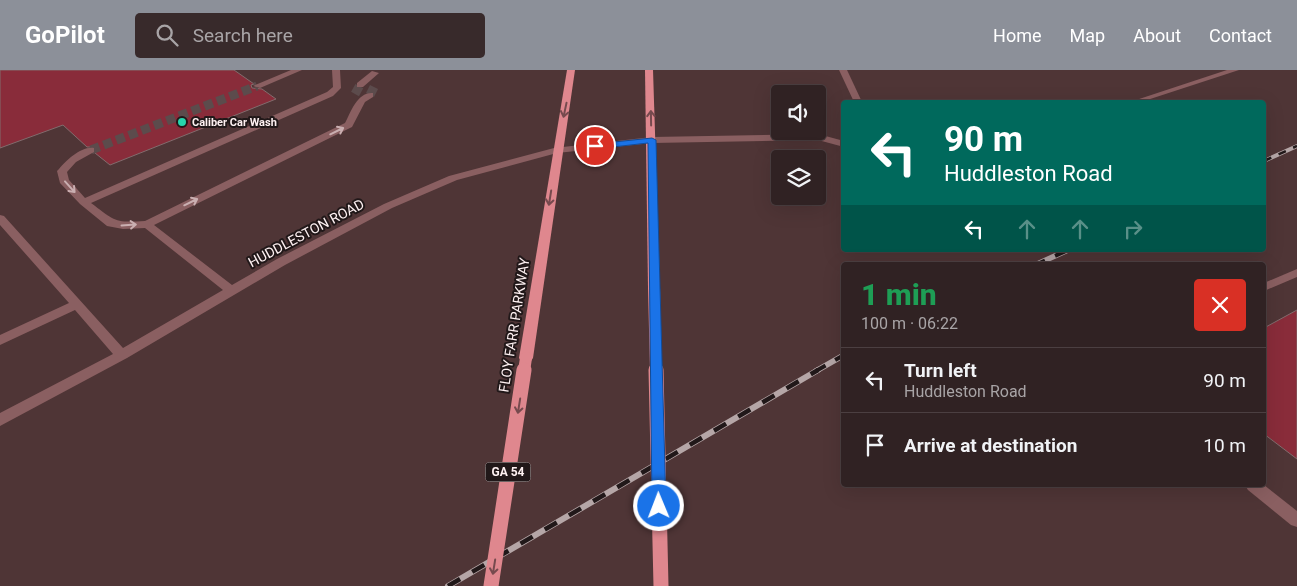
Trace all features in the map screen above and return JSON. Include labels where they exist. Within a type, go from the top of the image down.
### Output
[{"type":"main road","name":"FLOY FARR PARKWAY","points":[[491,586],[557,150],[567,104],[571,70]]},
{"type":"main road","points":[[650,70],[661,586]]},
{"type":"street","points":[[257,86],[298,70]]},
{"type":"street","points":[[84,202],[330,94],[337,88],[336,70]]},
{"type":"street","points":[[843,70],[857,100]]},
{"type":"street","points":[[1140,100],[1235,70]]},
{"type":"street","points":[[373,71],[375,84]]},
{"type":"street","points":[[360,85],[373,71]]},
{"type":"street","points":[[91,150],[73,160],[62,171],[64,181],[84,202],[111,224],[123,226],[147,224],[349,125],[358,98],[370,95]]},
{"type":"street","name":"HUDDLESTON ROAD","points":[[0,420],[122,355],[281,262],[418,192],[469,173],[557,150],[652,140],[818,137],[841,143]]},
{"type":"street","points":[[0,218],[122,355]]},
{"type":"street","points":[[147,224],[232,291]]},
{"type":"street","points":[[1266,286],[1297,273]]},
{"type":"street","points":[[0,340],[77,304]]},
{"type":"street","points":[[1256,487],[1297,520]]},
{"type":"shaded area","points":[[0,70],[1297,70],[1297,586],[0,586]]},
{"type":"building","points":[[0,70],[234,70],[254,84],[251,85],[252,88],[262,89],[276,99],[110,165],[95,153],[95,147],[87,147],[63,125],[0,148]]},
{"type":"building","points":[[1297,310],[1297,459],[1266,436],[1266,327]]},
{"type":"tunnel","points":[[355,94],[360,85]]},
{"type":"tunnel","points":[[370,95],[375,85]]},
{"type":"tunnel","points":[[91,150],[257,86]]},
{"type":"railway","points":[[1266,160],[1297,146]]},
{"type":"railway","points":[[1042,262],[1064,252]]},
{"type":"railway","points":[[816,371],[841,357]]},
{"type":"railway","points":[[448,586],[818,370]]},
{"type":"place","name":"Caliber Car Wash","points":[[182,122]]},
{"type":"route","points":[[595,146],[652,140],[659,506]]}]
